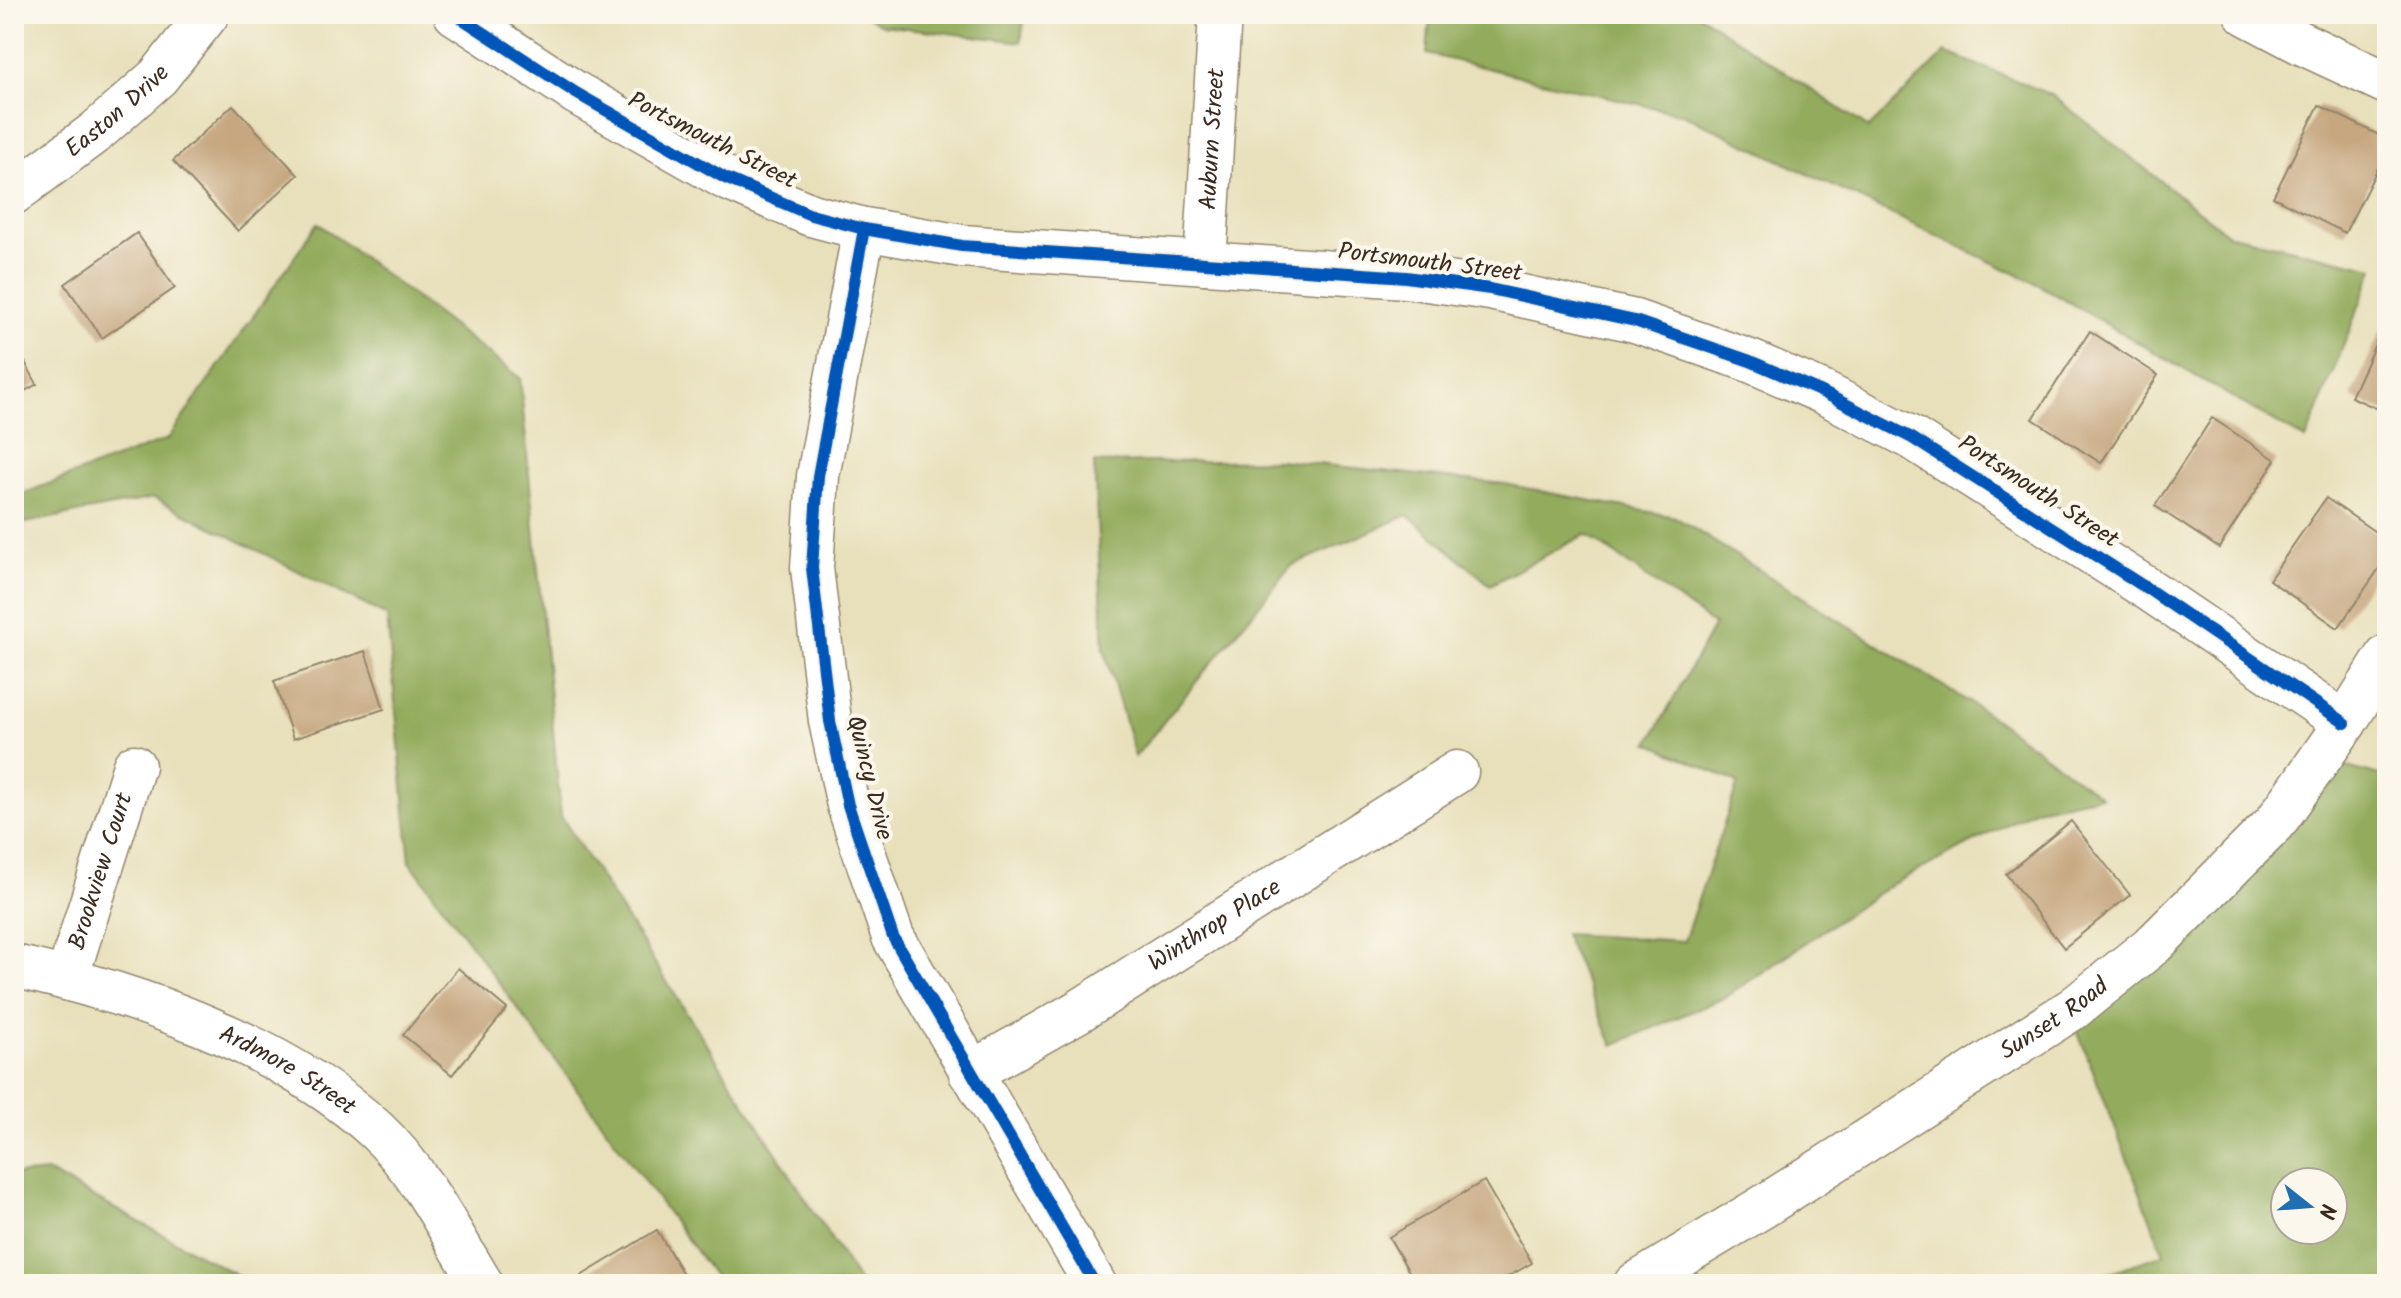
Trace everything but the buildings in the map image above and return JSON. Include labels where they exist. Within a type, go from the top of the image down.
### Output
[{"type":"street","name":"Easton Drive","points":[[14,193],[97,131],[158,77],[208,14]]},
{"type":"street","name":"Portsmouth Street","points":[[455,14],[576,93],[725,178],[811,215],[864,229],[962,246],[1406,277],[1490,289],[1635,321],[1750,361],[1822,392],[1912,438],[2148,589],[2345,723]]},
{"type":"street","name":"Auburn Street","points":[[1205,263],[1220,14]]},
{"type":"street","points":[[2246,14],[2387,83]]},
{"type":"street","name":"Quincy Drive","points":[[864,229],[818,476],[812,568],[830,721],[848,805],[893,937],[1095,1284]]},
{"type":"street","name":"Sunset Road","points":[[1635,1284],[1761,1208],[2074,1008],[2155,943],[2275,823],[2345,723],[2387,656]]},
{"type":"street","name":"Brookview Court","points":[[67,978],[134,766]]},
{"type":"street","name":"Winthrop Place","points":[[970,1073],[1079,1011],[1457,772]]},
{"type":"street","name":"Ardmore Street","points":[[14,966],[67,978],[187,1018],[264,1053],[332,1094],[377,1131],[418,1179],[482,1284]]},
{"type":"green space","points":[[863,14],[1025,14],[1021,42],[882,25]]},
{"type":"green space","points":[[1430,14],[1698,14],[1869,128],[1946,52],[2052,95],[2228,234],[2374,268],[2306,440],[2037,284],[1685,115],[1427,54]]},
{"type":"green space","points":[[318,223],[520,378],[561,816],[860,1284],[720,1284],[410,862],[387,616],[154,498],[14,525],[14,497],[168,439]]},
{"type":"green space","points":[[1278,460],[1505,484],[1675,517],[1988,714],[2101,796],[2036,809],[1887,887],[1726,997],[1613,1045],[1564,934],[1684,941],[1738,783],[1649,743],[1714,625],[1586,534],[1490,585],[1408,515],[1291,566],[1135,757],[1104,649],[1094,463]]},
{"type":"green space","points":[[2333,763],[2387,778],[2387,1284],[2075,1284],[2164,1254],[2071,1014]]},
{"type":"green space","points":[[47,1172],[252,1284],[14,1284],[14,1175]]},
{"type":"cycle path","points":[[455,14],[576,93],[725,178],[811,215],[864,229],[962,246],[1406,277],[1490,289],[1635,321],[1750,361],[1822,392],[1912,438],[2148,589],[2345,723]]},
{"type":"cycle path","points":[[864,229],[818,476],[812,568],[830,721],[848,805],[893,937],[1095,1284]]}]
